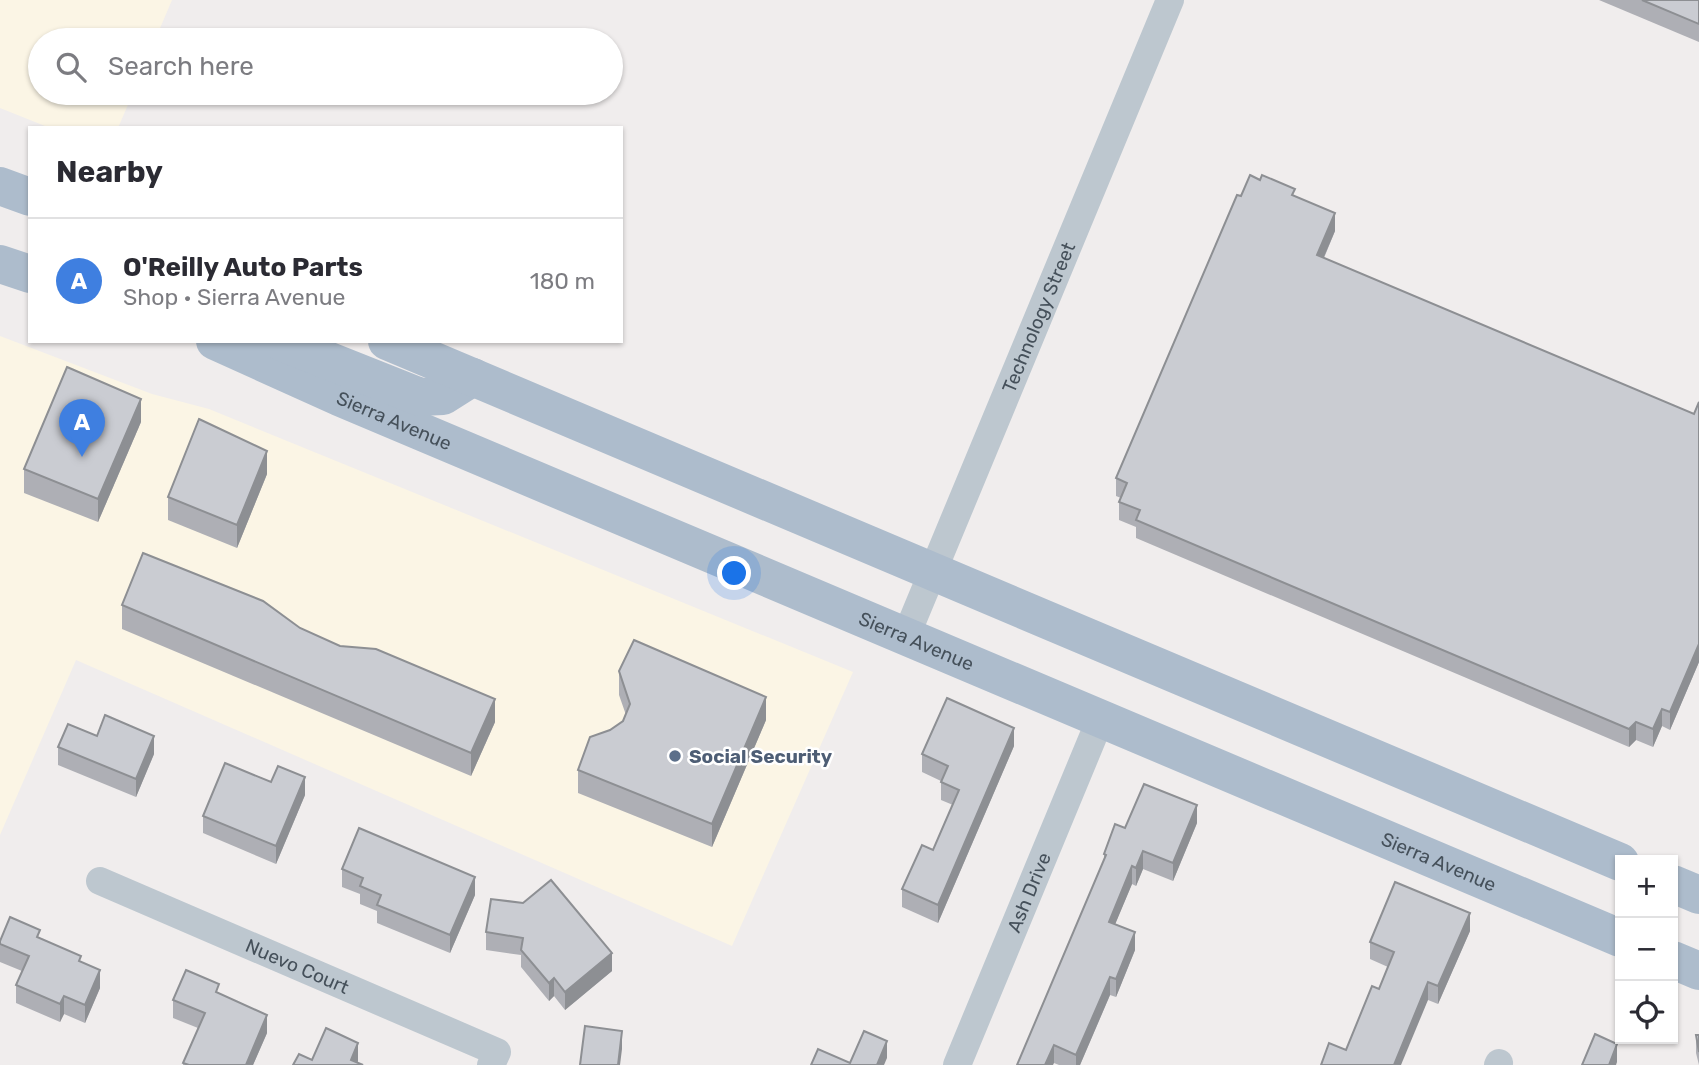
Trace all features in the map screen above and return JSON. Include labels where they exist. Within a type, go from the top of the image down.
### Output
[{"type":"main road","points":[[0,186],[28,196]]},
{"type":"main road","points":[[0,264],[28,273]]},
{"type":"main road","name":"Sierra Avenue","points":[[219,343],[340,397],[1100,720],[1615,936]]},
{"type":"main road","points":[[284,343],[420,397],[443,396],[473,377]]},
{"type":"main road","points":[[392,343],[1615,860]]},
{"type":"main road","points":[[1678,886],[1699,895]]},
{"type":"main road","points":[[1678,962],[1699,971]]},
{"type":"street","name":"Technology Street","points":[[906,636],[1170,0]]},
{"type":"street","name":"Ash Drive","points":[[957,1065],[1100,720]]},
{"type":"street","name":"Nuevo Court","points":[[100,881],[494,1058]]},
{"type":"shaded area","points":[[0,0],[172,0],[160,28],[28,28],[28,105],[128,105],[119,126],[45,126],[0,108]]},
{"type":"shaded area","points":[[0,336],[152,394],[209,409],[853,672],[732,946],[76,660],[0,835]]},
{"type":"building","points":[[1642,0],[1699,0],[1699,24]]},
{"type":"building","points":[[1250,175],[1260,180],[1262,175],[1295,189],[1292,195],[1335,213],[1317,255],[1694,414],[1699,402],[1699,644],[1670,712],[1662,709],[1653,729],[1636,722],[1629,729],[1136,520],[1140,510],[1119,502],[1127,483],[1116,478],[1237,195],[1241,196]]},
{"type":"building","points":[[67,367],[141,399],[98,499],[24,469]]},
{"type":"building","points":[[199,419],[267,451],[237,525],[168,497]]},
{"type":"building","points":[[143,553],[263,601],[300,628],[340,646],[376,649],[495,699],[471,753],[122,605]]},
{"type":"building","name":"Social Security","points":[[634,640],[766,697],[712,824],[578,770],[590,737],[610,730],[623,721],[630,704],[619,671]]},
{"type":"building","points":[[947,698],[1014,728],[938,905],[902,889],[922,845],[933,850],[959,790],[941,782],[948,766],[922,754]]},
{"type":"building","points":[[105,715],[154,736],[136,779],[58,747],[68,724],[97,736]]},
{"type":"building","points":[[225,763],[271,782],[278,766],[305,777],[276,846],[203,816]]},
{"type":"building","points":[[1144,784],[1197,805],[1173,863],[1143,851],[1136,868],[1132,866],[1109,922],[1135,932],[1116,979],[1110,977],[1076,1055],[1054,1045],[1045,1065],[1017,1065],[1106,855],[1104,854],[1115,824],[1125,828]]},
{"type":"building","points":[[359,828],[475,877],[450,935],[377,905],[381,895],[360,886],[363,878],[342,869]]},
{"type":"building","points":[[551,880],[612,953],[565,992],[554,978],[549,983],[521,950],[523,938],[486,932],[491,899],[523,903]]},
{"type":"building","points":[[1395,882],[1470,913],[1438,986],[1428,982],[1394,1065],[1321,1065],[1329,1043],[1346,1050],[1372,986],[1379,989],[1394,952],[1370,942]]},
{"type":"building","points":[[10,917],[40,930],[37,937],[81,956],[79,961],[100,970],[85,1005],[64,996],[60,1004],[16,985],[29,956],[0,944]]},
{"type":"building","points":[[186,970],[219,984],[216,992],[267,1015],[246,1065],[183,1063],[205,1013],[173,1000]]},
{"type":"building","points":[[585,1026],[622,1031],[618,1065],[580,1065]]},
{"type":"building","points":[[326,1028],[358,1043],[351,1060],[363,1065],[293,1065],[299,1054],[312,1060]]},
{"type":"building","points":[[864,1031],[887,1041],[877,1065],[811,1065],[818,1049],[850,1063]]},
{"type":"building","points":[[1595,1034],[1617,1044],[1609,1065],[1582,1065]]},
{"type":"place","name":"O'Reilly Auto Parts","points":[[82,457]]},
{"type":"place","name":"Social Security","points":[[675,756]]}]
